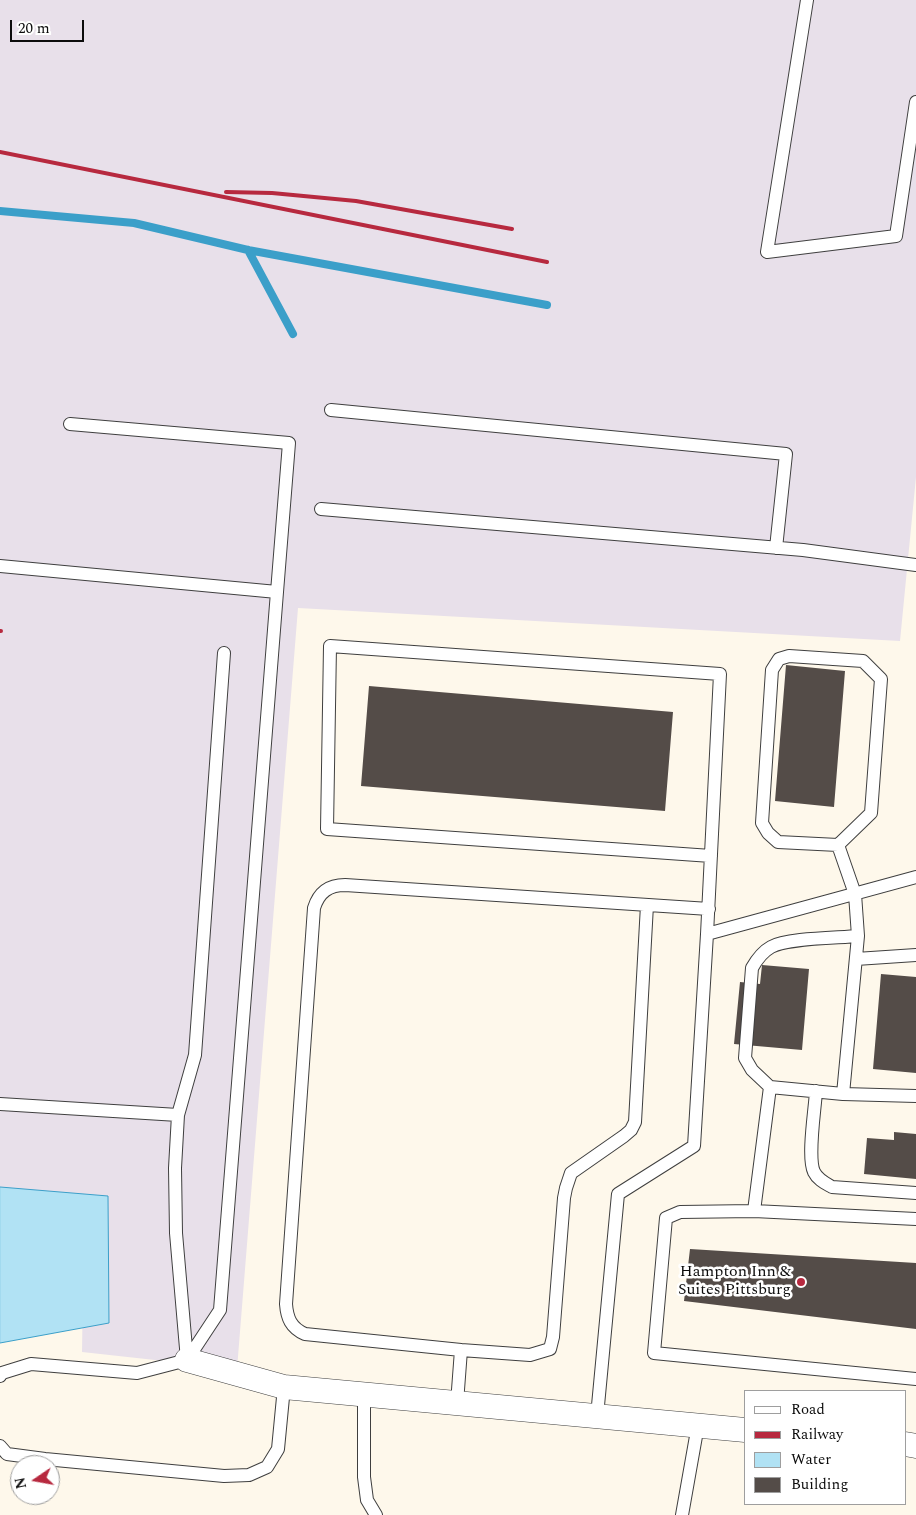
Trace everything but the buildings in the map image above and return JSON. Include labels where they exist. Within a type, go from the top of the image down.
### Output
[{"type":"street","points":[[188,1360],[284,1387],[744,1430]]},
{"type":"lane","points":[[807,0],[767,252],[896,236],[916,102]]},
{"type":"lane","points":[[331,410],[786,454],[776,548]]},
{"type":"lane","points":[[0,1376],[2,1373],[31,1364],[138,1373],[188,1360],[220,1310],[289,443],[70,424]]},
{"type":"lane","points":[[321,510],[776,548],[916,565]]},
{"type":"lane","points":[[0,566],[277,592]]},
{"type":"lane","points":[[597,1416],[618,1194],[694,1146],[707,934],[708,909],[711,856],[720,674],[330,646],[327,829],[711,856]]},
{"type":"lane","points":[[188,1360],[176,1233],[174,1168],[178,1115],[195,1055],[224,653]]},
{"type":"lane","points":[[789,656],[864,661],[880,679],[871,813],[838,845],[778,842],[768,833],[762,823],[772,670],[779,659],[789,656]]},
{"type":"lane","points":[[838,845],[855,894],[858,936],[843,1094]]},
{"type":"lane","points":[[707,934],[916,876]]},
{"type":"lane","points":[[648,905],[635,1122],[631,1130],[624,1136],[571,1173],[564,1198],[553,1337],[550,1349],[530,1355],[461,1350],[305,1334],[296,1330],[287,1314],[286,1304],[314,908],[317,899],[323,892],[329,888],[345,885],[648,905],[708,909]]},
{"type":"lane","points":[[858,936],[786,942],[771,947],[760,956],[752,968],[745,1058],[752,1070],[770,1087],[843,1094],[916,1096]]},
{"type":"lane","points":[[856,959],[916,955]]},
{"type":"lane","points":[[754,1211],[770,1087]]},
{"type":"lane","points":[[816,1091],[811,1160],[814,1171],[820,1180],[832,1187],[916,1193]]},
{"type":"lane","points":[[0,1104],[178,1115]]},
{"type":"lane","points":[[916,1219],[754,1211],[680,1212],[666,1218],[654,1353],[916,1379]]},
{"type":"lane","points":[[457,1403],[461,1350]]},
{"type":"lane","points":[[0,1446],[7,1454],[45,1459],[224,1476],[249,1475],[267,1466],[278,1449],[284,1387]]},
{"type":"lane","points":[[364,1394],[364,1478],[368,1500],[376,1515]]},
{"type":"lane","points":[[682,1515],[698,1426]]},
{"type":"shaded area","points":[[0,0],[916,0],[916,477],[900,641],[298,608],[237,1369],[82,1352],[84,1217],[0,1207]]},
{"type":"water","points":[[0,1187],[108,1196],[109,1323],[0,1343]]},
{"type":"waterway","points":[[0,211],[134,223],[248,250],[547,305]]},
{"type":"waterway","points":[[248,250],[293,334]]},
{"type":"railway","points":[[0,152],[547,262]]},
{"type":"railway","points":[[226,192],[272,193],[356,201],[512,229]]},
{"type":"place","name":"Hampton Inn & Suites Pittsburg","points":[[801,1282]]}]
